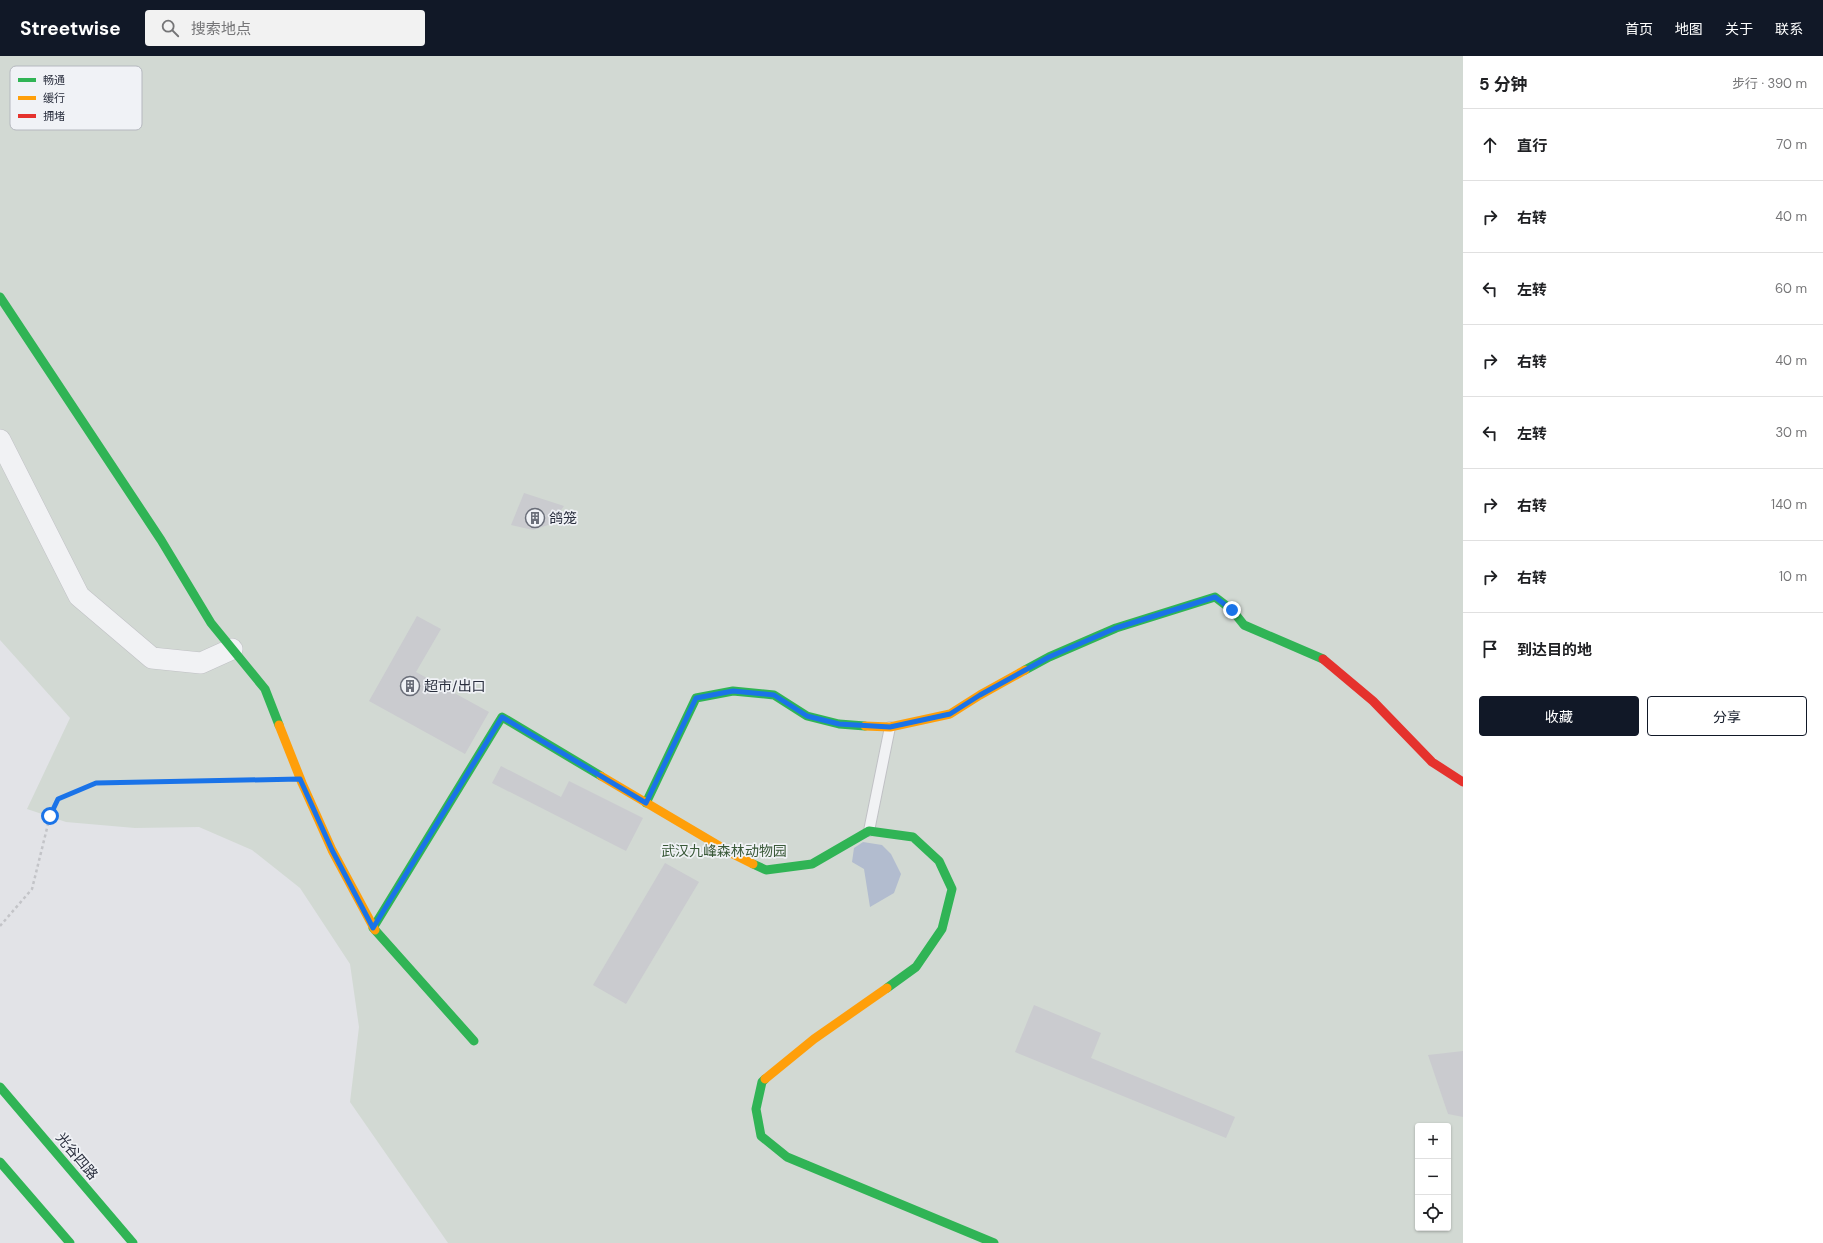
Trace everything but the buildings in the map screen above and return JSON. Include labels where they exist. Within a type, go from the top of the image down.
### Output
[{"type":"street","points":[[0,297],[161,540],[211,622],[265,689],[300,779],[332,850],[373,928],[474,1041]]},
{"type":"street","points":[[0,440],[79,596],[152,658],[201,663],[232,648]]},
{"type":"street","points":[[646,803],[696,698],[733,691],[774,695],[807,716],[839,724],[890,727],[950,714],[980,695],[1049,657],[1116,628],[1215,597],[1232,610],[1244,625],[1325,660],[1373,701],[1432,762],[1463,782]]},
{"type":"street","points":[[373,928],[502,717],[733,854],[766,870],[812,864],[869,830],[913,837],[939,861],[952,889],[942,929],[916,966],[814,1039],[762,1082],[756,1109],[761,1136],[787,1157],[994,1243]]},
{"type":"street","name":"光谷四路","points":[[0,1087],[133,1243]]},
{"type":"street","points":[[0,1162],[70,1243]]},
{"type":"lane","points":[[869,830],[890,727]]},
{"type":"path","points":[[0,926],[32,889],[50,816],[58,799],[96,783],[300,779]]},
{"type":"green space","name":"武汉九峰森林动物园","points":[[0,56],[1463,56],[1463,1243],[448,1243],[350,1102],[359,1027],[350,964],[300,888],[252,850],[199,827],[135,828],[66,822],[27,809],[70,718],[0,640]]},
{"type":"water","points":[[863,842],[882,845],[891,854],[901,874],[894,893],[870,907],[864,869],[852,862],[854,848]]},
{"type":"traffic: fast","points":[[0,297],[161,540],[211,623],[265,689],[279,725]]},
{"type":"traffic: fast","points":[[1025,670],[1049,657],[1116,628],[1215,597],[1232,610],[1244,625],[1323,659]]},
{"type":"traffic: fast","points":[[646,803],[696,698],[733,691],[774,695],[807,716],[839,724],[865,726]]},
{"type":"traffic: fast","points":[[373,928],[502,717],[601,776]]},
{"type":"traffic: fast","points":[[753,864],[766,870],[812,864],[869,831],[913,837],[939,861],[952,889],[942,929],[916,967],[887,988]]},
{"type":"traffic: fast","points":[[375,930],[474,1041]]},
{"type":"traffic: fast","points":[[765,1079],[762,1082],[756,1109],[761,1136],[787,1157],[994,1243]]},
{"type":"traffic: fast","points":[[0,1087],[133,1243]]},
{"type":"traffic: fast","points":[[0,1162],[70,1243]]},
{"type":"traffic: slow","points":[[865,726],[890,727],[950,714],[980,695],[1025,670]]},
{"type":"traffic: slow","points":[[279,725],[302,783],[332,850],[375,930]]},
{"type":"traffic: slow","points":[[601,776],[733,854],[753,864]]},
{"type":"traffic: slow","points":[[765,1079],[814,1039],[887,988]]},
{"type":"traffic: jam","points":[[1323,659],[1373,701],[1432,762],[1463,782]]},
{"type":"place","name":"鸽笼","points":[[535,518]]},
{"type":"place","name":"超市/出口","points":[[410,686]]},
{"type":"route","points":[[50,816],[58,799],[96,783],[300,779],[332,850],[373,928],[502,717],[646,803],[696,698],[733,691],[774,695],[807,716],[839,724],[890,727],[950,714],[980,695],[1049,657],[1116,628],[1215,597],[1232,610]]}]
